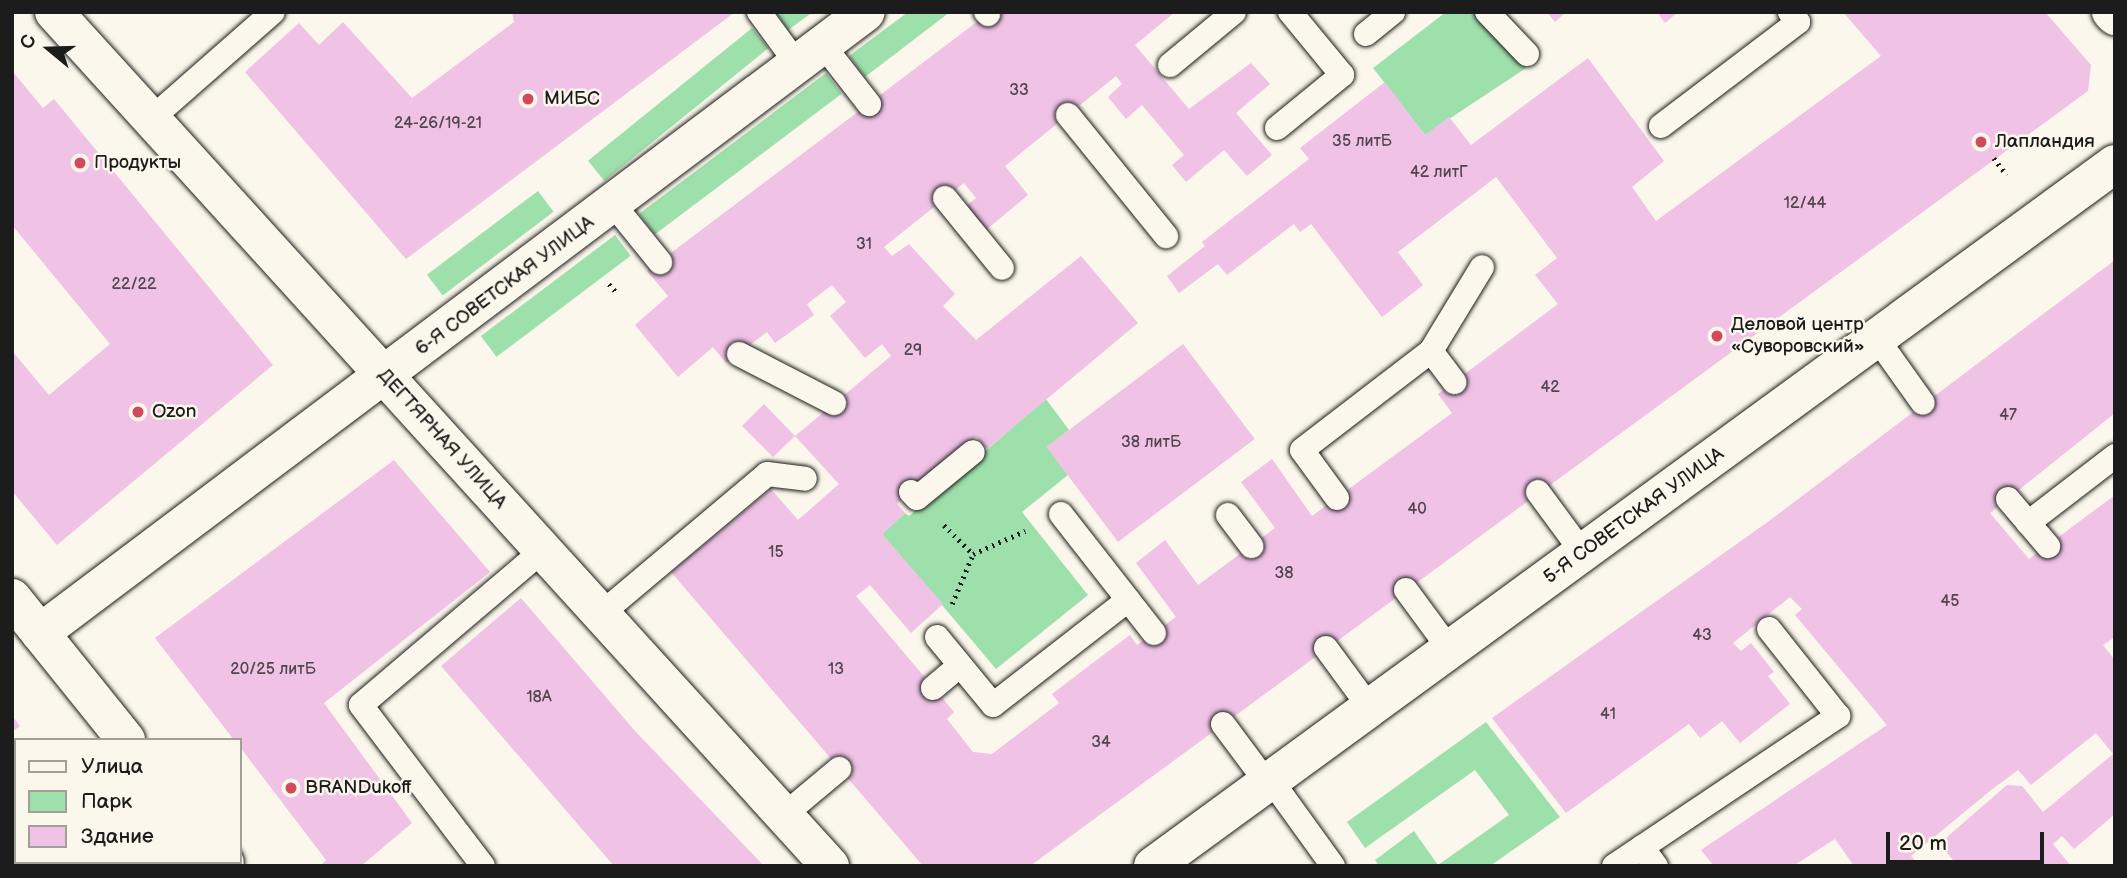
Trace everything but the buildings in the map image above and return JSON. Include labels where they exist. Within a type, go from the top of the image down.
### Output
[{"type":"street","name":"ДЕГТЯРНАЯ УЛИЦА","points":[[54,12],[830,866]]},
{"type":"street","name":"6-Я СОВЕТСКАЯ УЛИЦА","points":[[40,633],[385,377],[866,12]]},
{"type":"street","points":[[2111,12],[2115,16]]},
{"type":"street","name":"5-Я СОВЕТСКАЯ УЛИЦА","points":[[1153,866],[1878,340],[2115,164]]},
{"type":"street","points":[[12,598],[124,738]]},
{"type":"lane","points":[[151,119],[273,12]]},
{"type":"lane","points":[[759,12],[869,104]]},
{"type":"lane","points":[[1170,65],[1234,12]]},
{"type":"lane","points":[[1277,128],[1342,75],[1290,12]]},
{"type":"lane","points":[[1366,34],[1393,12]]},
{"type":"lane","points":[[1487,12],[1527,54]]},
{"type":"lane","points":[[1661,126],[1798,22],[1790,12]]},
{"type":"lane","points":[[1068,115],[1167,236]]},
{"type":"lane","points":[[945,198],[1002,268]]},
{"type":"lane","points":[[612,204],[660,262]]},
{"type":"lane","points":[[1337,498],[1302,450],[1431,351],[1482,267]]},
{"type":"lane","points":[[1878,340],[1923,403]]},
{"type":"lane","points":[[1431,351],[1454,382]]},
{"type":"lane","points":[[739,354],[834,403]]},
{"type":"lane","points":[[911,492],[917,498],[973,452]]},
{"type":"lane","points":[[2028,523],[2115,456]]},
{"type":"lane","points":[[601,614],[766,474],[805,479]]},
{"type":"lane","points":[[1538,492],[1583,553]]},
{"type":"lane","points":[[2008,499],[2048,546]]},
{"type":"lane","points":[[1061,514],[1154,633]]},
{"type":"lane","points":[[1228,515],[1251,546]]},
{"type":"lane","points":[[483,866],[361,705],[543,550]]},
{"type":"lane","points":[[1406,590],[1450,650]]},
{"type":"lane","points":[[937,638],[993,705],[1128,600]]},
{"type":"lane","points":[[1614,866],[1649,857],[1838,716],[1769,629]]},
{"type":"lane","points":[[1326,648],[1370,708]]},
{"type":"lane","points":[[933,688],[960,665]]},
{"type":"lane","points":[[1223,724],[1333,866]]},
{"type":"lane","points":[[784,815],[839,769]]},
{"type":"path","points":[[1994,158],[2007,175]]},
{"type":"path","points":[[609,284],[618,294]]},
{"type":"path","points":[[937,638],[974,554],[1061,514]]},
{"type":"green space","points":[[775,12],[813,12],[788,30]]},
{"type":"green space","points":[[908,12],[950,12],[865,77],[849,56]]},
{"type":"green space","points":[[1446,12],[1473,12],[1526,68],[1425,135],[1373,68]]},
{"type":"green space","points":[[752,28],[768,48],[604,181],[588,161]]},
{"type":"green space","points":[[826,73],[842,94],[655,235],[639,214]]},
{"type":"green space","points":[[538,191],[554,212],[443,295],[427,275]]},
{"type":"green space","points":[[615,235],[631,256],[496,357],[481,336]]},
{"type":"green space","points":[[1046,399],[1069,430],[1047,447],[1068,475],[1022,512],[1088,595],[996,669],[882,534],[905,513],[909,516]]},
{"type":"green space","points":[[1486,722],[1560,817],[1490,866],[1379,866],[1375,860],[1414,831],[1438,865],[1509,815],[1475,770],[1365,848],[1347,822]]},
{"type":"green space","points":[[14,840],[14,864],[114,864],[114,866],[12,866]]},
{"type":"place","name":"МИБС","points":[[528,99]]},
{"type":"place","name":"Лапландия","points":[[1981,142]]},
{"type":"place","name":"Продукты","points":[[80,163]]},
{"type":"place","name":"Деловой центр «Суворовский»","points":[[1717,336]]},
{"type":"place","name":"Ozon","points":[[138,412]]},
{"type":"place","name":"BRANDukoff","points":[[291,788]]}]
